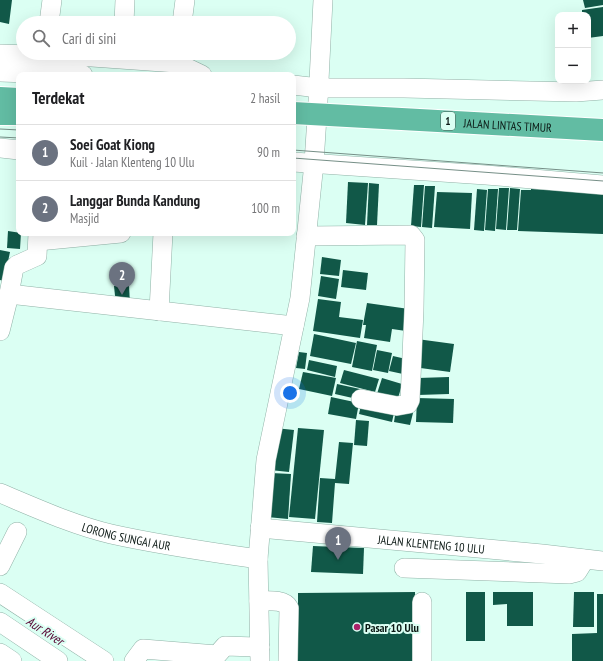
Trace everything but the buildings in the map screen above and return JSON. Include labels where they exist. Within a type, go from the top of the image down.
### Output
[{"type":"highway","points":[[0,98],[16,99]]},
{"type":"highway","name":"JALAN LINTAS TIMUR","points":[[296,113],[603,130]]},
{"type":"highway","points":[[0,114],[16,114]]},
{"type":"highway","name":"JALAN LINTAS TIMUR","points":[[296,128],[603,144]]},
{"type":"street","points":[[50,16],[52,0]]},
{"type":"street","points":[[124,16],[125,0]]},
{"type":"street","points":[[183,16],[185,0]]},
{"type":"street","points":[[134,661],[143,650],[217,655],[225,646],[260,654],[258,559],[266,460],[300,298],[314,163],[323,0]]},
{"type":"street","points":[[0,54],[16,54]]},
{"type":"street","points":[[150,60],[177,64],[195,72]]},
{"type":"street","points":[[0,72],[16,73]]},
{"type":"street","points":[[296,85],[319,88],[404,88],[576,92],[603,90]]},
{"type":"street","points":[[0,148],[16,150]]},
{"type":"street","points":[[296,162],[486,174],[603,185]]},
{"type":"street","points":[[306,236],[411,235],[415,240],[410,400],[408,404],[397,406],[360,399]]},
{"type":"street","points":[[0,331],[10,294],[15,267],[36,257],[38,237],[59,236]]},
{"type":"street","points":[[159,311],[163,236]]},
{"type":"street","points":[[10,294],[294,326]]},
{"type":"street","name":"LORONG SUNGAI AUR","points":[[0,493],[84,526],[111,534],[170,546],[258,559]]},
{"type":"street","name":"JALAN KLENTENG 10 ULU","points":[[260,528],[603,561]]},
{"type":"street","points":[[0,566],[17,532]]},
{"type":"street","points":[[435,544],[435,570]]},
{"type":"street","points":[[404,568],[569,574],[577,572],[583,559]]},
{"type":"street","points":[[0,593],[104,661]]},
{"type":"street","points":[[259,601],[284,603],[289,608],[288,661]]},
{"type":"street","points":[[422,602],[422,661]]},
{"type":"street","points":[[0,622],[58,661]]},
{"type":"street","points":[[0,653],[12,661]]},
{"type":"tram line","points":[[0,129],[16,130]]},
{"type":"tram line","points":[[0,137],[16,138]]},
{"type":"tram line","points":[[296,150],[603,173]]},
{"type":"tram line","points":[[296,158],[603,181]]},
{"type":"place","name":"Langgar Bunda Kandung","points":[[122,295]]},
{"type":"place","name":"Soei Goat Kiong","points":[[338,560]]},
{"type":"place","name":"Pasar 10 Ulu","points":[[357,627]]},
{"type":"water label","name":"Aur River","points":[[45,631]]}]
